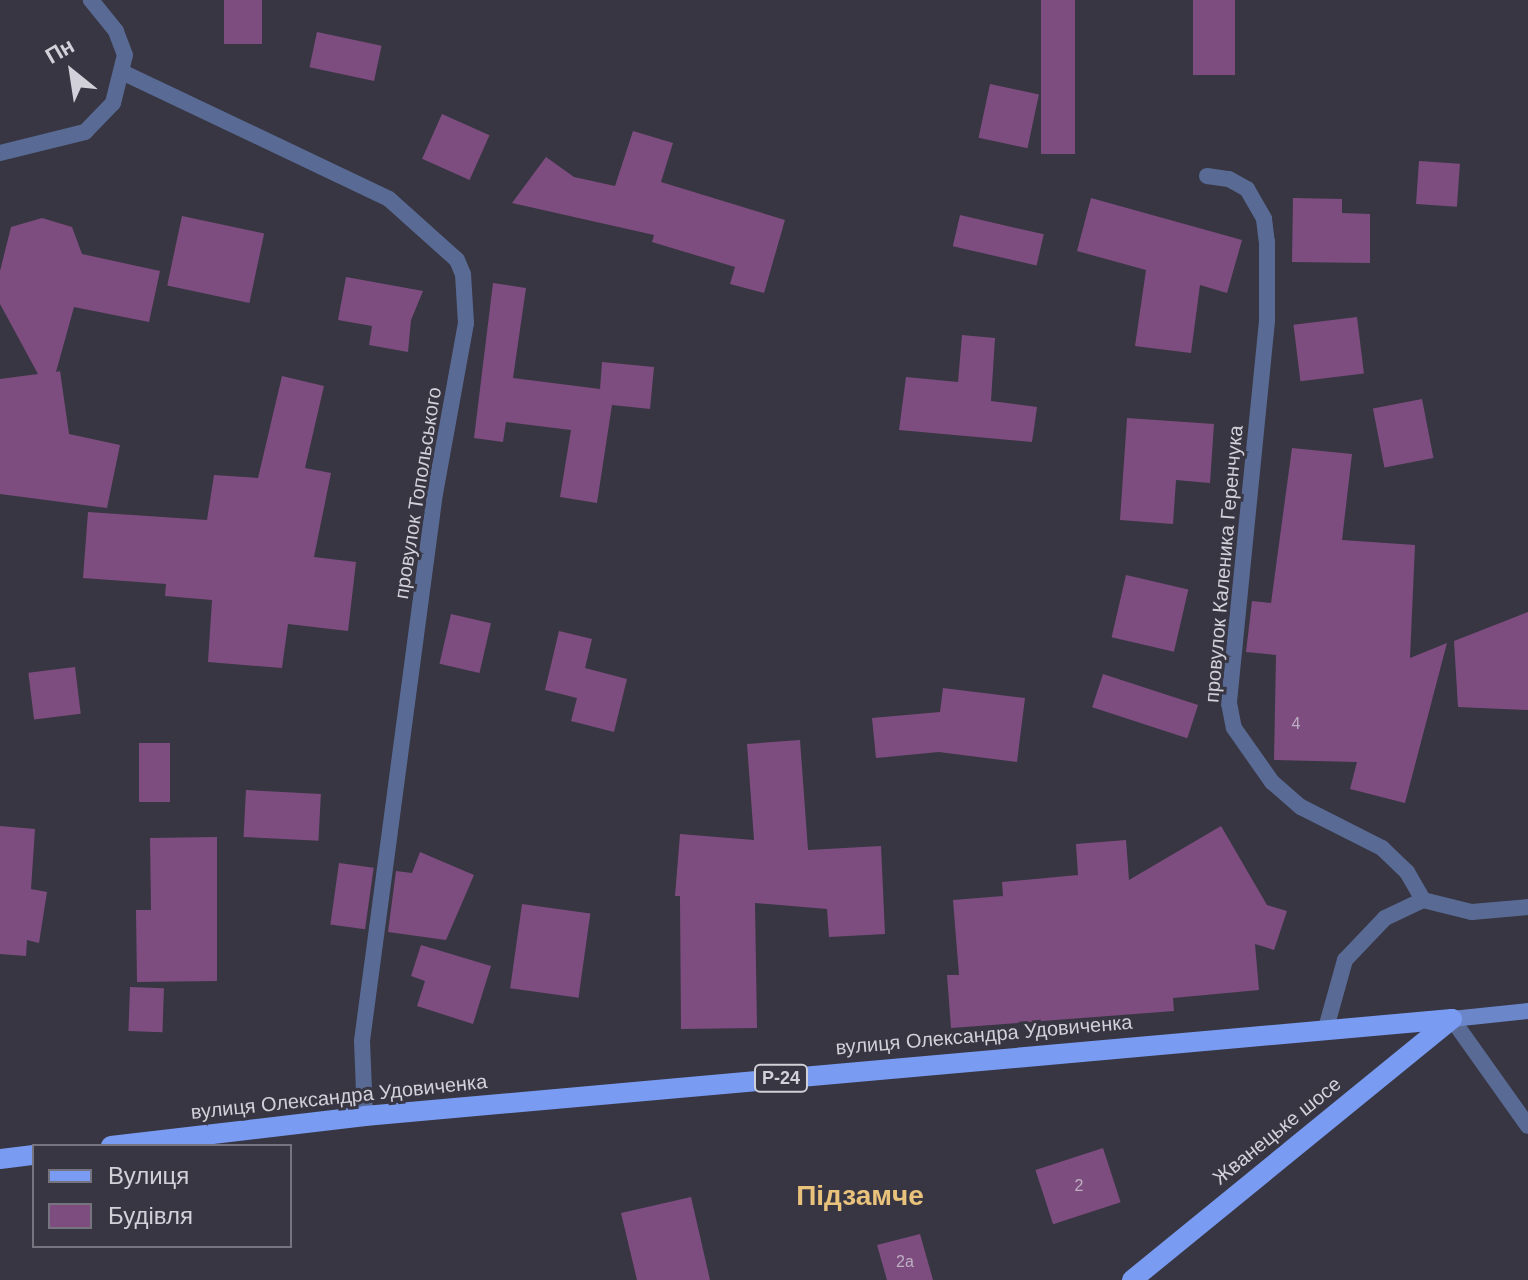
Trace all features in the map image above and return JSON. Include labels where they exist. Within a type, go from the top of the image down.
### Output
[{"type":"main road","name":"вулиця Олександра Удовиченка","points":[[128,1144],[365,1116],[1528,1011]]},
{"type":"main road","name":"Жванецьке шосе","points":[[1132,1280],[1452,1019]]},
{"type":"main road","points":[[0,1159],[32,1155]]},
{"type":"street","points":[[0,153],[85,132],[113,103],[124,73],[125,55],[116,31],[91,0]]},
{"type":"street","name":"провулок Топольського","points":[[124,73],[389,199],[457,260],[463,274],[466,323],[435,493],[362,1041],[365,1116]]},
{"type":"street","name":"провулок Каленика Геренчука","points":[[1207,176],[1229,179],[1247,189],[1264,219],[1267,242],[1267,321],[1229,703],[1234,728],[1272,782],[1301,807],[1382,848],[1407,872],[1423,900]]},
{"type":"street","points":[[1326,1028],[1345,960],[1385,918],[1423,900],[1472,912],[1528,907]]},
{"type":"street","points":[[1452,1019],[1528,1126]]},
{"type":"building","points":[[224,0],[262,0],[262,44],[224,44]]},
{"type":"building","points":[[1041,0],[1075,0],[1075,154],[1041,154]]},
{"type":"building","points":[[1193,0],[1235,0],[1235,75],[1193,75]]},
{"type":"building","points":[[317,32],[382,46],[374,81],[310,67]]},
{"type":"building","points":[[990,84],[1039,94],[1027,148],[979,138]]},
{"type":"building","points":[[442,114],[490,135],[470,180],[422,159]]},
{"type":"building","points":[[633,131],[673,143],[661,182],[785,220],[764,293],[730,284],[735,267],[652,242],[654,235],[512,203],[546,157],[574,177],[615,186]]},
{"type":"building","points":[[1419,161],[1460,164],[1457,207],[1416,204]]},
{"type":"building","points":[[1091,198],[1242,240],[1227,293],[1200,285],[1191,353],[1135,346],[1146,270],[1077,251]]},
{"type":"building","points":[[1293,198],[1342,199],[1342,213],[1370,214],[1370,263],[1292,262]]},
{"type":"building","points":[[960,215],[1044,234],[1037,266],[953,246]]},
{"type":"building","points":[[182,216],[264,233],[249,303],[167,285]]},
{"type":"building","points":[[42,218],[72,227],[82,254],[160,271],[149,322],[74,307],[56,372],[60,371],[69,434],[120,445],[107,508],[0,494],[0,379],[38,374],[0,304],[0,271],[11,227]]},
{"type":"building","points":[[346,277],[423,291],[411,320],[408,352],[369,345],[372,326],[338,320]]},
{"type":"building","points":[[493,283],[526,288],[513,378],[600,389],[602,362],[654,367],[650,409],[612,405],[597,503],[560,497],[571,430],[506,422],[503,442],[474,438]]},
{"type":"building","points":[[1357,317],[1364,374],[1300,381],[1293,325]]},
{"type":"building","points":[[962,335],[995,338],[991,401],[1037,407],[1032,442],[899,430],[906,377],[958,382]]},
{"type":"building","points":[[282,376],[324,386],[305,468],[331,473],[314,557],[356,562],[348,631],[288,624],[282,668],[208,662],[212,600],[165,596],[166,584],[83,578],[88,512],[207,520],[214,475],[258,478]]},
{"type":"building","points":[[1422,399],[1433,458],[1384,467],[1373,409]]},
{"type":"building","points":[[1127,418],[1214,424],[1210,483],[1176,480],[1173,524],[1120,520]]},
{"type":"building","points":[[1292,448],[1352,454],[1342,540],[1415,545],[1410,658],[1447,643],[1405,803],[1350,789],[1357,762],[1274,760],[1276,655],[1246,652],[1252,601],[1271,603]]},
{"type":"building","points":[[1126,575],[1188,589],[1174,652],[1112,637]]},
{"type":"building","points":[[1528,612],[1528,710],[1458,707],[1454,641]]},
{"type":"building","points":[[451,614],[491,623],[479,673],[440,664]]},
{"type":"building","points":[[559,631],[592,639],[585,668],[627,679],[614,732],[571,721],[577,698],[545,690]]},
{"type":"building","points":[[75,667],[81,714],[34,719],[28,673]]},
{"type":"building","points":[[1103,674],[1198,705],[1187,738],[1092,707]]},
{"type":"building","points":[[943,688],[1025,698],[1017,762],[939,752],[876,758],[872,718],[940,712]]},
{"type":"building","points":[[800,740],[808,850],[881,846],[885,934],[829,937],[827,909],[755,903],[757,1028],[681,1029],[680,896],[675,896],[680,834],[754,840],[747,744]]},
{"type":"building","points":[[139,743],[170,743],[170,802],[139,802]]},
{"type":"building","points":[[246,790],[321,794],[318,841],[244,837]]},
{"type":"building","points":[[0,826],[35,829],[31,889],[47,892],[39,943],[27,940],[26,956],[0,954]]},
{"type":"building","points":[[1221,826],[1267,905],[1287,911],[1274,950],[1255,944],[1259,990],[1173,998],[1174,1011],[951,1028],[947,975],[959,975],[953,900],[1003,896],[1002,882],[1078,875],[1076,844],[1126,840],[1129,880]]},
{"type":"building","points":[[217,837],[217,981],[137,982],[136,910],[151,910],[150,838]]},
{"type":"building","points":[[420,852],[474,875],[446,940],[388,932],[396,871],[412,873]]},
{"type":"building","points":[[339,863],[374,868],[365,929],[330,924]]},
{"type":"building","points":[[522,904],[590,914],[578,998],[510,988]]},
{"type":"building","points":[[421,945],[491,966],[473,1024],[417,1006],[425,981],[411,976]]},
{"type":"building","points":[[130,987],[164,988],[162,1032],[128,1031]]},
{"type":"building","points":[[1103,1148],[1121,1202],[1053,1224],[1035,1170]]},
{"type":"building","points":[[691,1197],[710,1280],[637,1280],[621,1213]]},
{"type":"building","points":[[920,1234],[933,1280],[887,1280],[877,1245]]},
{"type":"district","name":"Підзамче","points":[[860,1196]]}]
